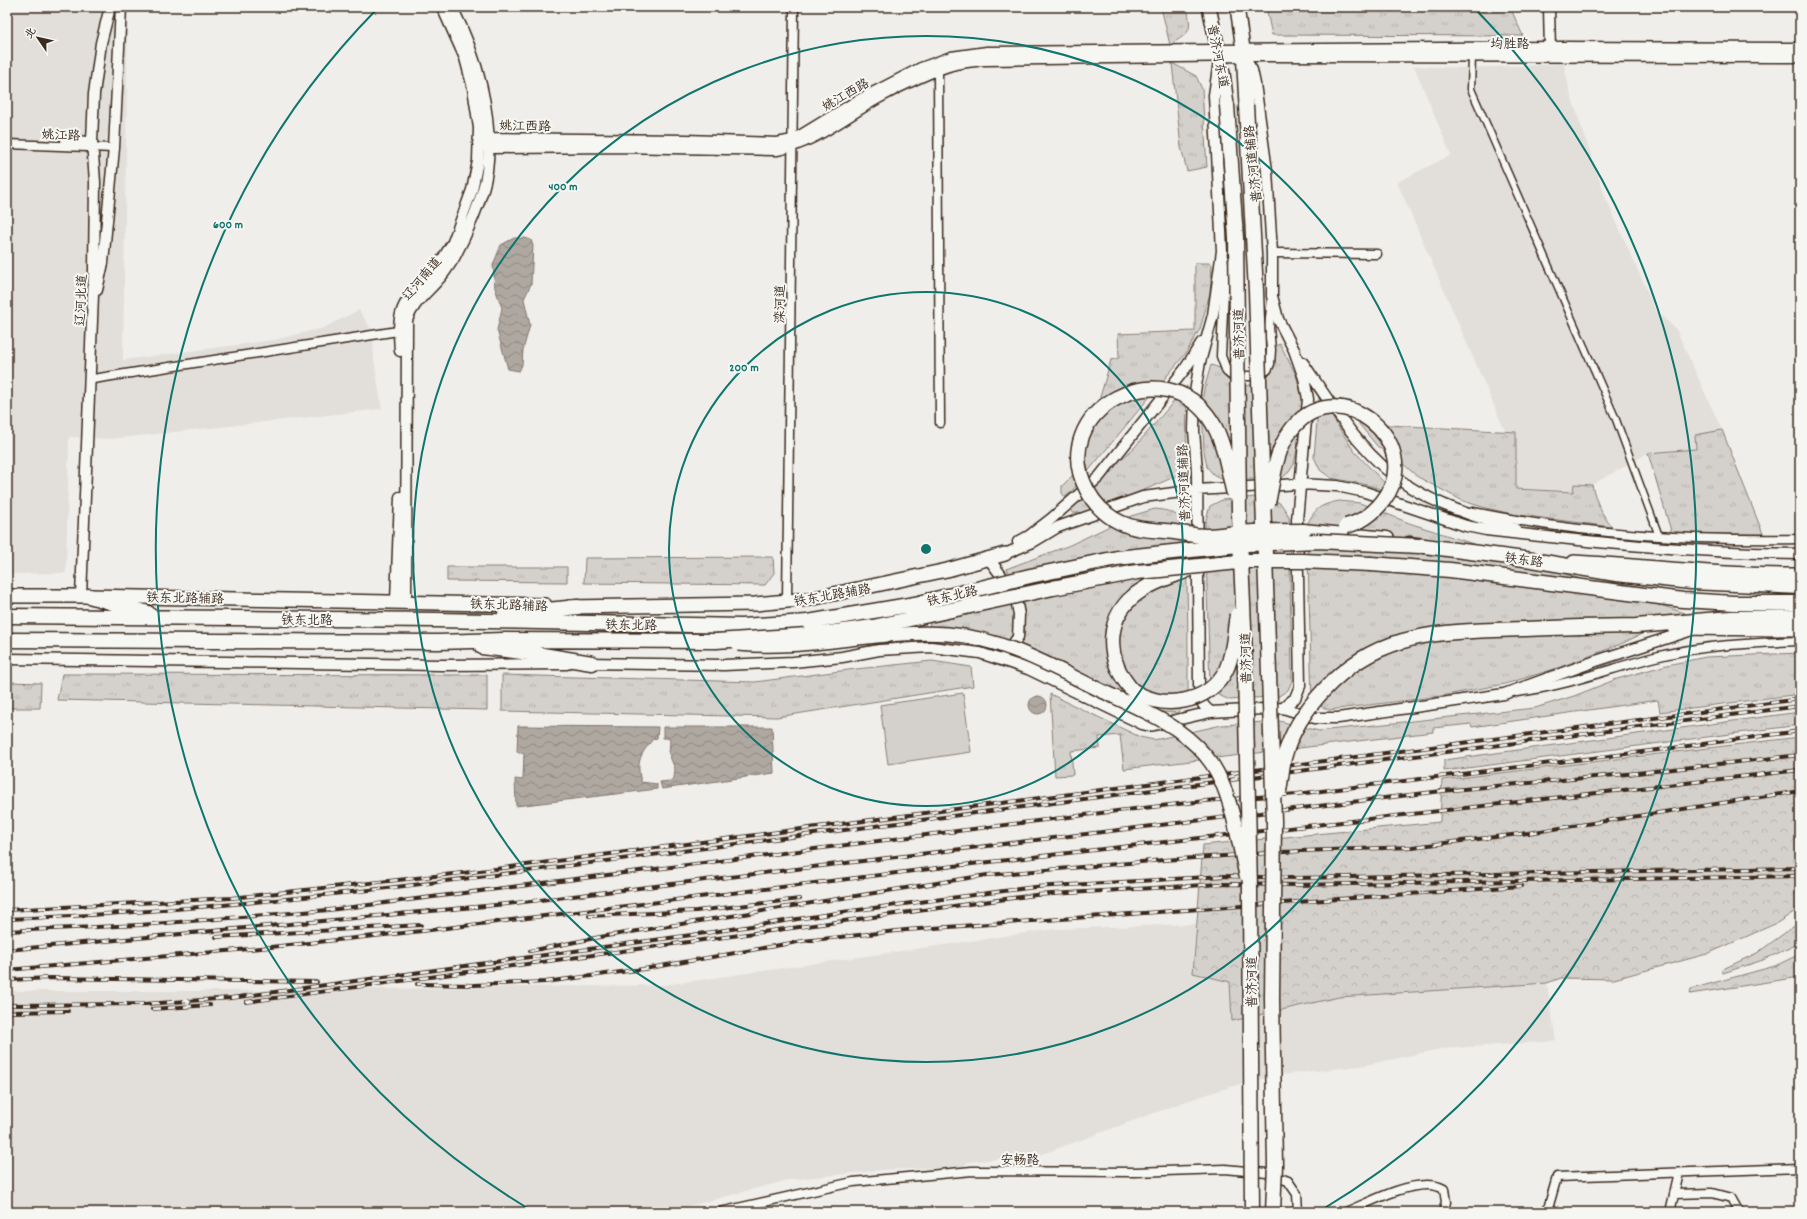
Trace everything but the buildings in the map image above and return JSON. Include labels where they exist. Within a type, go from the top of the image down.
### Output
[{"type":"highway","name":"普济河道","points":[[1227,105],[1236,238],[1239,514],[1244,640],[1250,890],[1252,1212]]},
{"type":"highway","name":"普济河道","points":[[1246,105],[1256,291],[1274,821],[1272,998],[1276,1165],[1273,1212]]},
{"type":"highway","points":[[1207,536],[1143,530],[1128,526],[1106,514],[1094,502],[1085,487],[1080,472],[1079,448],[1083,433],[1089,422],[1108,402],[1130,392],[1153,388],[1177,393],[1194,402],[1209,417],[1220,439],[1239,514]]},
{"type":"highway","points":[[1264,520],[1283,443],[1294,426],[1313,413],[1327,408],[1344,409],[1363,415],[1376,425],[1389,443],[1393,456],[1394,468],[1390,490],[1373,512],[1355,523],[1303,531]]},
{"type":"highway","points":[[1117,558],[1148,546],[1180,542],[1207,536],[1272,531],[1303,531],[1369,536],[1420,546]]},
{"type":"highway","name":"铁东路","points":[[1247,544],[1318,541],[1420,546],[1532,560],[1616,574],[1691,582],[1800,587]]},
{"type":"highway","name":"铁东北路","points":[[7,616],[436,620],[741,626],[808,622],[915,604],[1030,576],[1117,558],[1247,544]]},
{"type":"highway","name":"铁东路","points":[[1248,561],[1302,561],[1418,567],[1683,600],[1734,603],[1800,603]]},
{"type":"highway","name":"铁东北路","points":[[7,640],[438,642],[503,640],[716,641],[822,634],[873,627],[1122,575],[1248,561]]},
{"type":"highway","points":[[1195,567],[1143,589],[1130,599],[1117,619],[1111,646],[1115,663],[1128,685],[1139,695],[1146,698],[1169,703],[1185,701],[1203,694],[1218,681],[1226,670],[1230,658],[1241,585]]},
{"type":"highway","points":[[85,596],[164,618]]},
{"type":"highway","points":[[436,620],[578,607]]},
{"type":"highway","points":[[1274,821],[1284,758],[1296,729],[1316,698],[1343,671],[1358,660],[1387,646],[1429,634],[1460,631],[1636,626],[1731,618],[1800,617]]},
{"type":"highway","points":[[438,642],[530,653],[592,663]]},
{"type":"main road","name":"普济河东道","points":[[1209,7],[1219,53],[1227,105]]},
{"type":"main road","name":"普济河东道","points":[[1237,7],[1244,53],[1246,105]]},
{"type":"main road","name":"铁东北路辅路","points":[[7,596],[401,601],[578,607],[755,604],[810,599],[844,593],[947,570],[1005,554]]},
{"type":"main road","points":[[1532,560],[1593,563],[1716,573],[1800,575]]},
{"type":"main road","points":[[1636,626],[1698,629],[1800,629]]},
{"type":"main road","points":[[716,641],[764,646],[784,646],[897,634],[949,634],[976,639],[1016,650],[1049,665],[1147,713],[1176,729],[1198,747],[1213,765],[1226,793],[1250,890]]},
{"type":"street","name":"辽河北道","points":[[85,596],[94,270],[94,94],[99,58],[110,7]]},
{"type":"street","name":"辽河北道","points":[[85,596],[96,291],[103,263],[114,148],[121,7]]},
{"type":"street","name":"辽河南道","points":[[401,601],[403,330],[400,317],[405,304],[439,265],[453,242],[472,190],[478,161],[479,128],[476,105],[465,58],[442,7]]},
{"type":"street","name":"辽河南道","points":[[403,330],[414,305],[439,279],[453,259],[466,233],[487,172],[489,148],[481,84],[472,50],[452,7]]},
{"type":"street","name":"滦河道","points":[[788,601],[794,7]]},
{"type":"street","points":[[1549,7],[1550,52]]},
{"type":"street","name":"均胜路","points":[[1219,53],[1550,52],[1800,48]]},
{"type":"street","name":"姚江西路","points":[[478,142],[488,138],[686,140],[793,143],[897,79],[951,57],[987,52],[1219,53]]},
{"type":"street","name":"均胜路","points":[[1244,53],[1472,56],[1550,52],[1800,57]]},
{"type":"street","name":"姚江西路","points":[[478,142],[489,148],[616,147],[777,150],[793,143],[880,96],[955,64],[984,60],[1219,53]]},
{"type":"street","name":"普济河道辅路","points":[[1219,53],[1214,95],[1222,251],[1225,268],[1221,356],[1224,367],[1232,376],[1255,376],[1267,370],[1270,364],[1271,350],[1269,327],[1272,296],[1272,253],[1267,171],[1256,84],[1252,70],[1244,53]]},
{"type":"street","points":[[1472,56],[1471,89],[1615,417],[1659,536]]},
{"type":"street","points":[[938,71],[940,423]]},
{"type":"street","name":"姚江路","points":[[7,138],[93,144],[114,148]]},
{"type":"street","name":"姚江路","points":[[7,144],[93,144]]},
{"type":"street","name":"普济河道辅路","points":[[1211,712],[1204,707],[1199,691],[1197,471],[1194,430],[1194,392],[1198,369],[1210,328],[1216,299],[1222,251]]},
{"type":"street","points":[[1272,253],[1378,254]]},
{"type":"street","name":"普济河道辅路","points":[[1272,296],[1278,319],[1294,350],[1304,378],[1308,399],[1297,520],[1300,686],[1295,698],[1283,708]]},
{"type":"street","points":[[989,656],[1009,650],[1018,637],[1019,615],[1015,594],[989,559],[1030,536],[1099,477],[1185,370],[1210,328]]},
{"type":"street","points":[[93,379],[403,330]]},
{"type":"street","name":"铁东路","points":[[1294,350],[1348,429],[1364,448],[1380,464],[1410,487],[1450,507],[1537,536]]},
{"type":"street","name":"铁东路","points":[[1196,490],[1300,484],[1337,486],[1365,492],[1466,526],[1486,530],[1666,549],[1712,552],[1800,554]]},
{"type":"street","points":[[1005,554],[1033,542],[1058,528],[1143,497],[1196,490]]},
{"type":"street","name":"铁东路","points":[[1450,507],[1516,521],[1551,526],[1659,536],[1800,540]]},
{"type":"street","points":[[1504,694],[1648,643],[1731,618]]},
{"type":"street","points":[[7,659],[441,665],[592,663],[724,665],[793,662],[842,657],[879,650],[931,648],[980,653],[1028,669],[1130,718],[1150,726],[1211,712],[1283,708],[1315,718],[1338,718],[1546,688],[1677,652],[1735,644],[1800,641]]},
{"type":"street","points":[[1547,1212],[1557,1177],[1800,1168]]},
{"type":"street","name":"安畅路","points":[[720,1212],[853,1182],[972,1171],[1134,1172],[1225,1169],[1267,1173],[1288,1181],[1297,1194],[1298,1212]]},
{"type":"street","points":[[1670,1212],[1680,1173]]},
{"type":"street","points":[[1346,1212],[1388,1194],[1415,1186],[1430,1185],[1444,1189],[1446,1202],[1443,1212]]},
{"type":"street","points":[[1674,1194],[1712,1193],[1731,1198],[1740,1212]]},
{"type":"shaded area","points":[[7,7],[128,7],[123,360],[274,340],[323,328],[359,310],[373,332],[374,360],[382,409],[111,439],[69,437],[66,573],[7,574]]},
{"type":"shaded area","points":[[1564,64],[1570,93],[1605,196],[1656,311],[1676,329],[1722,430],[1695,435],[1696,449],[1648,453],[1592,485],[1574,484],[1573,492],[1516,489],[1516,432],[1505,431],[1397,182],[1451,155],[1414,66],[1464,68]]},
{"type":"shaded area","points":[[1196,924],[1193,973],[1230,982],[1232,1021],[1339,997],[1547,983],[1556,1041],[1441,1049],[1361,1066],[1279,1075],[1230,1087],[1187,1101],[1040,1155],[968,1162],[964,1167],[882,1170],[788,1180],[667,1212],[7,1212],[7,991],[222,991],[664,985],[1055,929]]},
{"type":"green space","points":[[1161,7],[1187,7],[1189,22],[1188,30],[1186,34],[1170,45]]},
{"type":"green space","points":[[1266,7],[1510,7],[1523,36],[1272,35]]},
{"type":"green space","points":[[1172,63],[1196,76],[1202,89],[1207,167],[1187,171],[1181,147]]},
{"type":"green space","points":[[1195,263],[1209,263],[1212,265],[1210,293],[1200,329],[1186,353],[1071,492],[1065,497],[1062,493],[1062,486],[1072,476],[1098,404],[1111,360],[1119,358],[1118,334],[1195,331]]},
{"type":"green space","points":[[1280,344],[1296,375],[1304,405],[1294,464],[1289,472],[1280,479],[1221,479],[1213,474],[1207,467],[1204,451],[1202,405],[1204,389],[1211,365],[1220,368],[1228,380],[1232,383],[1247,386],[1264,379],[1269,375],[1275,362],[1275,346]]},
{"type":"green space","points":[[1187,386],[1186,461],[1181,474],[1091,513],[1072,513],[1071,503],[1134,448]]},
{"type":"green space","points":[[1319,397],[1354,451],[1394,493],[1363,484],[1331,478],[1320,470],[1314,457]]},
{"type":"green space","points":[[1360,416],[1389,425],[1516,432],[1516,489],[1573,492],[1574,484],[1592,485],[1599,507],[1612,527],[1512,514],[1463,501],[1418,477],[1402,463],[1378,447],[1359,424]]},
{"type":"green space","points":[[1722,430],[1763,534],[1672,534],[1648,453],[1696,449],[1695,435]]},
{"type":"green space","points":[[1268,496],[1281,504],[1289,516],[1292,681],[1288,690],[1279,696],[1230,700],[1218,695],[1210,688],[1205,523],[1210,506],[1222,500]]},
{"type":"green space","points":[[1339,501],[1360,503],[1409,523],[1685,613],[1621,644],[1558,668],[1505,684],[1441,696],[1329,710],[1312,702],[1307,525],[1319,508]]},
{"type":"green space","points":[[1155,509],[1170,512],[1176,515],[1183,525],[1185,533],[1188,609],[1188,695],[1185,706],[1177,713],[1162,712],[1018,644],[1025,632],[1021,587],[1006,569],[1070,545],[1131,516]]},
{"type":"green space","points":[[773,557],[774,573],[765,585],[584,583],[585,558]]},
{"type":"green space","points":[[447,567],[567,567],[567,582],[447,581]]},
{"type":"green space","points":[[1014,604],[1016,623],[1011,642],[960,629],[929,628],[930,623]]},
{"type":"green space","points":[[1800,653],[1800,694],[1660,712],[1658,700],[1472,727],[1471,724],[1433,728],[1433,732],[1124,769],[1120,735],[1099,737],[1100,748],[1071,751],[1073,775],[1055,776],[1050,694],[1140,737],[1154,740],[1222,725],[1279,721],[1319,731],[1535,708],[1574,696],[1617,679],[1667,665],[1706,657]]},
{"type":"green space","points":[[932,661],[971,667],[973,686],[777,717],[502,711],[502,675],[755,682]]},
{"type":"green space","points":[[62,674],[487,675],[487,710],[57,700]]},
{"type":"green space","points":[[7,682],[41,683],[40,708],[7,708]]},
{"type":"green space","points":[[963,693],[971,752],[888,764],[880,705]]},
{"type":"green space","points":[[1800,712],[1800,725],[1444,771],[1444,760]]},
{"type":"green space","points":[[1800,737],[1800,908],[1777,923],[1707,954],[1614,979],[1561,978],[1547,983],[1339,997],[1232,1021],[1230,982],[1193,973],[1203,845],[1440,822],[1442,780]]},
{"type":"green space","points":[[1800,922],[1800,943],[1763,960],[1723,973],[1721,970],[1757,953]]},
{"type":"green space","points":[[1800,954],[1800,977],[1690,994],[1691,989],[1775,966]]},
{"type":"water","points":[[514,238],[525,238],[531,240],[533,246],[531,284],[524,299],[530,325],[523,350],[522,365],[519,371],[508,369],[497,330],[502,308],[495,288],[493,265],[501,245]]},
{"type":"water","points":[[1038,696],[1044,699],[1047,705],[1044,711],[1038,714],[1032,711],[1029,705],[1032,699]]},
{"type":"water","points":[[518,726],[658,727],[657,738],[653,739],[642,754],[639,763],[641,782],[657,784],[657,789],[516,806],[515,779],[523,780],[524,753],[517,752]]},
{"type":"water","points":[[663,727],[772,727],[774,773],[662,789],[660,782],[670,781],[674,778],[675,769],[669,754],[670,740],[663,738]]},
{"type":"railway","points":[[7,910],[231,898],[472,872],[1800,699]]},
{"type":"railway","points":[[7,919],[202,907],[396,887],[1800,706]]},
{"type":"railway","points":[[7,931],[140,925],[329,910],[1117,811],[1205,801],[1297,794],[1658,750],[1800,731]]},
{"type":"railway","points":[[7,950],[507,904],[1442,791],[1637,773],[1800,755]]},
{"type":"railway","points":[[7,970],[261,948],[422,931],[954,866],[1800,770]]},
{"type":"railway","points":[[530,951],[600,937],[987,875],[1164,860],[1301,851],[1412,847],[1528,833],[1800,791]]},
{"type":"railway","points":[[7,1005],[145,1004],[231,998],[706,933],[843,912],[1035,887],[1225,876],[1296,878],[1800,868]]},
{"type":"railway","points":[[246,1002],[1035,895],[1221,884],[1293,885],[1800,876]]},
{"type":"railway","points":[[417,984],[474,985],[545,982],[644,969],[803,941],[906,930],[1521,886]]},
{"type":"railway","points":[[589,916],[696,911],[800,899]]},
{"type":"railway","points":[[216,937],[421,925]]},
{"type":"railway","points":[[7,980],[51,978],[317,982]]},
{"type":"railway","points":[[152,1009],[210,1005]]},
{"type":"railway","points":[[7,1012],[68,1011]]}]
